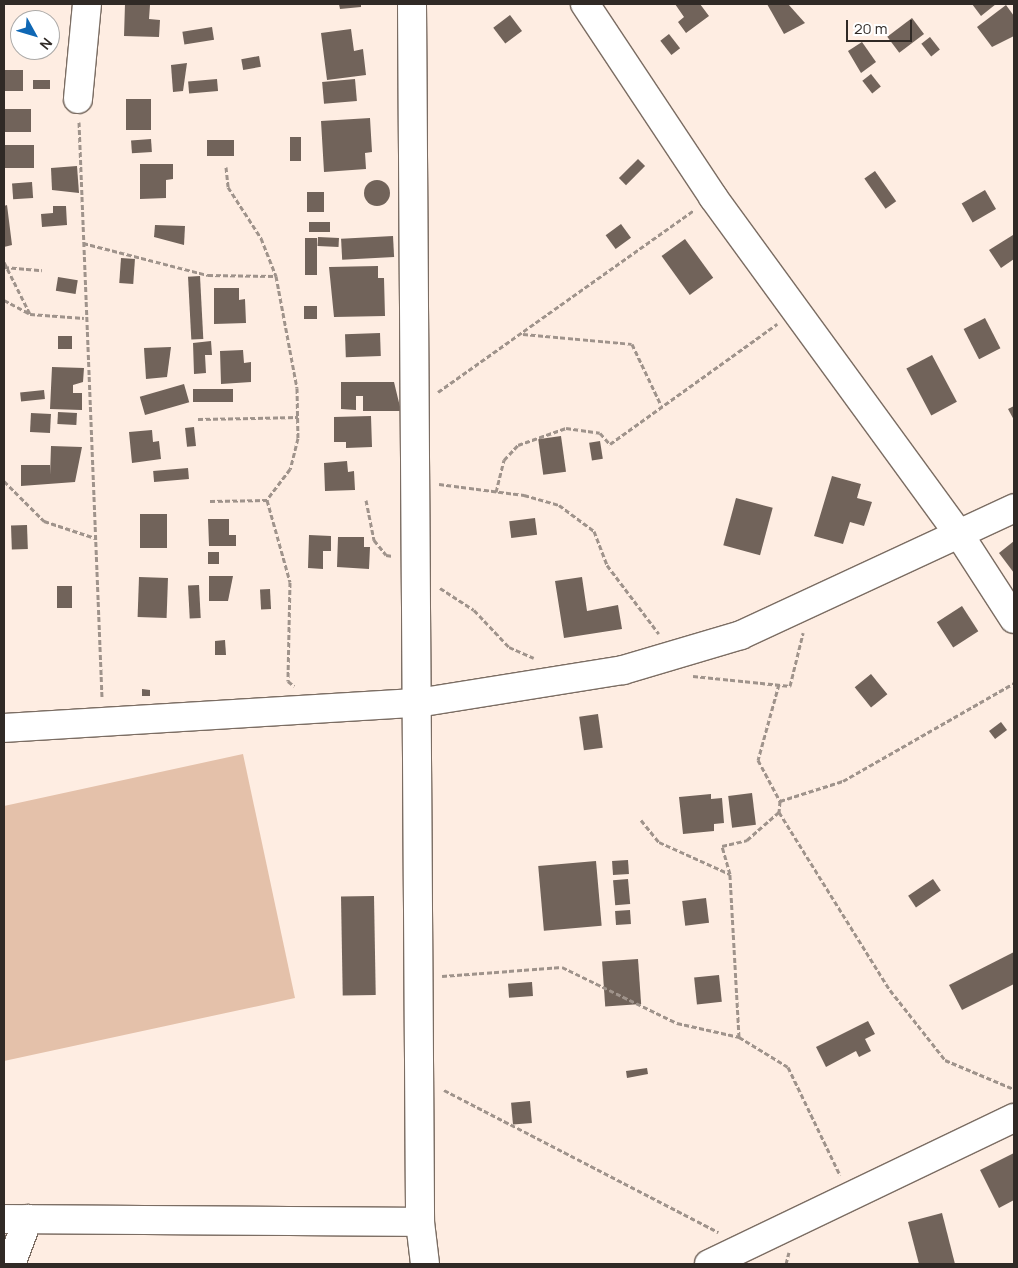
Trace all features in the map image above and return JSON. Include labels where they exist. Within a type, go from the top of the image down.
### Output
[{"type":"street","points":[[78,99],[87,4]]},
{"type":"street","points":[[412,4],[413,409],[416,566],[420,1222],[425,1264]]},
{"type":"street","points":[[586,4],[713,197],[959,534],[1014,618]]},
{"type":"street","points":[[4,728],[417,702],[588,676],[677,666],[809,606],[1014,508]]},
{"type":"street","points":[[709,1264],[849,1195],[1014,1118]]},
{"type":"street","points":[[12,1264],[16,1219],[420,1222]]},
{"type":"path","points":[[78,99],[84,318],[103,722]]},
{"type":"path","points":[[226,166],[228,187],[261,238],[276,276],[297,388],[298,417],[290,469],[267,500]]},
{"type":"path","points":[[413,409],[522,334],[713,197]]},
{"type":"path","points":[[83,243],[208,275],[276,276]]},
{"type":"path","points":[[4,262],[10,266],[30,314]]},
{"type":"path","points":[[4,267],[42,270]]},
{"type":"path","points":[[4,300],[30,314],[84,318]]},
{"type":"path","points":[[496,492],[504,460],[518,445],[566,428],[600,433],[610,444],[661,405],[796,311]]},
{"type":"path","points":[[522,334],[632,344],[661,405]]},
{"type":"path","points":[[198,419],[298,417]]},
{"type":"path","points":[[414,480],[496,492],[559,505],[594,531],[607,565],[651,619],[677,666],[790,686],[809,606]]},
{"type":"path","points":[[4,481],[44,521],[95,538]]},
{"type":"path","points":[[210,501],[267,500]]},
{"type":"path","points":[[267,500],[290,582],[288,681],[322,708]]},
{"type":"path","points":[[366,500],[379,548],[386,555],[416,566],[474,610],[509,647],[542,661]]},
{"type":"path","points":[[780,801],[843,781],[1014,683]]},
{"type":"path","points":[[779,684],[758,760],[780,801],[779,812],[890,990],[945,1060],[1014,1089]]},
{"type":"path","points":[[739,1037],[730,874],[722,846],[747,840],[779,812]]},
{"type":"path","points":[[641,820],[659,842],[730,874]]},
{"type":"path","points":[[419,977],[562,967],[677,1023],[739,1037],[788,1067],[849,1195]]},
{"type":"path","points":[[419,1077],[744,1246]]},
{"type":"shaded area","points":[[243,754],[295,998],[4,1061],[4,806]]},
{"type":"building","points":[[125,4],[150,5],[149,19],[160,20],[159,37],[124,36]]},
{"type":"building","points":[[339,4],[361,4],[361,7],[340,9]]},
{"type":"building","points":[[675,4],[700,4],[709,16],[686,33],[678,22],[684,17]]},
{"type":"building","points":[[767,4],[788,4],[805,23],[784,34]]},
{"type":"building","points":[[972,4],[996,4],[981,16]]},
{"type":"building","points":[[1006,5],[1014,16],[1014,36],[992,47],[977,27]]},
{"type":"building","points":[[510,15],[522,31],[505,44],[493,28]]},
{"type":"building","points":[[912,18],[924,34],[899,53],[887,37]]},
{"type":"building","points":[[212,27],[214,40],[184,45],[182,32]]},
{"type":"building","points":[[351,29],[354,51],[363,49],[366,75],[327,80],[321,33]]},
{"type":"building","points":[[669,34],[680,48],[671,55],[660,41]]},
{"type":"building","points":[[930,37],[940,50],[931,56],[921,44]]},
{"type":"building","points":[[862,42],[876,62],[861,73],[848,51]]},
{"type":"building","points":[[259,56],[261,67],[243,70],[241,59]]},
{"type":"building","points":[[187,63],[183,91],[173,92],[171,65]]},
{"type":"building","points":[[4,70],[23,70],[23,91],[4,91]]},
{"type":"building","points":[[871,74],[881,87],[872,93],[862,81]]},
{"type":"building","points":[[217,79],[218,91],[189,93],[188,82]]},
{"type":"building","points":[[355,79],[357,101],[324,104],[322,82]]},
{"type":"building","points":[[33,80],[50,80],[50,89],[33,89]]},
{"type":"building","points":[[126,99],[151,99],[151,130],[126,130]]},
{"type":"building","points":[[5,109],[31,109],[31,132],[5,132]]},
{"type":"building","points":[[370,118],[372,152],[365,153],[366,169],[324,172],[321,121]]},
{"type":"building","points":[[290,137],[301,137],[301,161],[290,161]]},
{"type":"building","points":[[151,139],[152,152],[132,153],[131,140]]},
{"type":"building","points":[[207,140],[234,140],[234,156],[207,156]]},
{"type":"building","points":[[4,145],[34,145],[34,168],[4,168]]},
{"type":"building","points":[[638,159],[645,166],[626,185],[619,178]]},
{"type":"building","points":[[140,164],[173,164],[173,179],[166,180],[166,198],[140,199]]},
{"type":"building","points":[[77,166],[79,193],[52,190],[51,168]]},
{"type":"building","points":[[875,171],[896,201],[886,209],[864,178]]},
{"type":"building","points":[[377,180],[386,184],[390,193],[386,202],[377,206],[368,202],[364,193],[368,184]]},
{"type":"building","points":[[32,182],[33,198],[13,199],[12,183]]},
{"type":"building","points":[[985,190],[996,209],[973,223],[962,204]]},
{"type":"building","points":[[307,192],[324,192],[324,212],[307,212]]},
{"type":"building","points":[[7,205],[12,245],[4,247],[4,206]]},
{"type":"building","points":[[53,206],[66,206],[67,225],[42,227],[41,214],[53,213]]},
{"type":"building","points":[[309,222],[330,222],[330,232],[309,232]]},
{"type":"building","points":[[621,224],[631,238],[616,249],[606,235]]},
{"type":"building","points":[[155,225],[185,226],[184,245],[154,237]]},
{"type":"building","points":[[1013,235],[1014,259],[1001,268],[989,250]]},
{"type":"building","points":[[393,236],[394,257],[342,260],[341,239]]},
{"type":"building","points":[[318,237],[339,238],[339,247],[318,246]]},
{"type":"building","points":[[305,238],[317,238],[317,275],[305,275]]},
{"type":"building","points":[[685,239],[713,278],[690,295],[662,256]]},
{"type":"building","points":[[121,258],[135,259],[133,284],[119,283]]},
{"type":"building","points":[[378,266],[378,278],[384,278],[385,316],[334,317],[329,267]]},
{"type":"building","points":[[200,276],[203,339],[191,340],[188,277]]},
{"type":"building","points":[[58,277],[78,280],[76,294],[56,291]]},
{"type":"building","points":[[214,288],[239,288],[239,300],[245,299],[246,323],[214,324]]},
{"type":"building","points":[[304,306],[317,306],[317,319],[304,319]]},
{"type":"building","points":[[985,318],[1000,348],[979,359],[964,329]]},
{"type":"building","points":[[380,333],[381,356],[346,357],[345,334]]},
{"type":"building","points":[[58,336],[72,336],[72,349],[58,349]]},
{"type":"building","points":[[211,341],[212,355],[205,355],[206,373],[194,374],[193,343]]},
{"type":"building","points":[[171,347],[167,377],[146,379],[144,348]]},
{"type":"building","points":[[243,350],[244,363],[251,362],[251,382],[221,384],[220,351]]},
{"type":"building","points":[[932,355],[957,402],[931,415],[906,369]]},
{"type":"building","points":[[52,367],[84,368],[83,382],[73,385],[73,393],[82,393],[82,410],[50,409]]},
{"type":"building","points":[[341,382],[394,382],[401,411],[363,411],[363,396],[356,396],[356,410],[341,409]]},
{"type":"building","points":[[184,384],[189,402],[145,415],[140,397]]},
{"type":"building","points":[[193,389],[233,389],[233,402],[193,402]]},
{"type":"building","points":[[44,390],[45,399],[21,401],[20,393]]},
{"type":"building","points":[[1014,406],[1014,420],[1008,409]]},
{"type":"building","points":[[58,412],[77,413],[76,425],[57,424]]},
{"type":"building","points":[[31,413],[51,414],[50,433],[30,432]]},
{"type":"building","points":[[371,416],[372,447],[346,448],[346,442],[334,442],[334,417]]},
{"type":"building","points":[[194,427],[196,446],[187,447],[185,428]]},
{"type":"building","points":[[152,430],[153,442],[159,441],[161,459],[132,463],[129,432]]},
{"type":"building","points":[[561,436],[566,472],[543,475],[538,439]]},
{"type":"building","points":[[600,441],[603,459],[592,460],[589,443]]},
{"type":"building","points":[[51,446],[82,447],[75,482],[21,486],[21,465],[50,465],[50,475]]},
{"type":"building","points":[[347,461],[348,472],[354,471],[355,490],[325,491],[324,463]]},
{"type":"building","points":[[188,468],[189,479],[154,482],[153,471]]},
{"type":"building","points":[[832,476],[861,484],[857,498],[872,502],[864,526],[850,522],[843,544],[814,536]]},
{"type":"building","points":[[736,498],[773,508],[760,555],[723,545]]},
{"type":"building","points":[[140,514],[167,514],[167,548],[140,548]]},
{"type":"building","points":[[535,518],[537,535],[511,538],[509,521]]},
{"type":"building","points":[[208,519],[229,519],[229,535],[236,535],[236,546],[209,546]]},
{"type":"building","points":[[27,525],[28,549],[12,550],[11,526]]},
{"type":"building","points":[[309,535],[331,536],[331,551],[323,551],[323,569],[308,568]]},
{"type":"building","points":[[338,537],[364,537],[364,547],[370,547],[369,569],[337,567]]},
{"type":"building","points":[[1014,541],[1014,573],[999,553]]},
{"type":"building","points":[[208,552],[219,552],[219,564],[208,564]]},
{"type":"building","points":[[209,576],[233,576],[228,601],[209,601]]},
{"type":"building","points":[[139,577],[168,578],[167,618],[138,617]]},
{"type":"building","points":[[582,577],[587,611],[618,605],[622,629],[564,638],[555,581]]},
{"type":"building","points":[[199,585],[201,618],[190,619],[188,586]]},
{"type":"building","points":[[57,586],[72,586],[72,608],[57,608]]},
{"type":"building","points":[[270,589],[271,609],[261,609],[260,590]]},
{"type":"building","points":[[962,606],[978,631],[953,647],[937,622]]},
{"type":"building","points":[[225,640],[226,655],[215,655],[215,641]]},
{"type":"building","points":[[871,674],[887,694],[871,707],[855,687]]},
{"type":"building","points":[[142,689],[150,690],[150,696],[142,696]]},
{"type":"building","points":[[598,714],[603,748],[584,750],[579,717]]},
{"type":"building","points":[[1001,722],[1007,730],[995,739],[989,731]]},
{"type":"building","points":[[752,793],[756,825],[732,828],[728,796]]},
{"type":"building","points":[[711,794],[711,799],[722,798],[724,823],[714,824],[714,831],[683,834],[679,797]]},
{"type":"building","points":[[628,860],[629,874],[613,875],[612,861]]},
{"type":"building","points":[[596,861],[602,926],[544,931],[538,866]]},
{"type":"building","points":[[628,879],[630,904],[615,905],[613,880]]},
{"type":"building","points":[[933,879],[941,891],[916,907],[908,896]]},
{"type":"building","points":[[374,896],[376,995],[343,996],[341,897]]},
{"type":"building","points":[[706,898],[709,923],[685,926],[682,901]]},
{"type":"building","points":[[630,910],[631,924],[616,925],[615,911]]},
{"type":"building","points":[[1014,952],[1014,984],[962,1010],[949,985]]},
{"type":"building","points":[[638,959],[641,1004],[605,1006],[602,962]]},
{"type":"building","points":[[719,975],[722,1002],[697,1004],[694,978]]},
{"type":"building","points":[[532,982],[533,996],[509,998],[508,984]]},
{"type":"building","points":[[868,1021],[875,1034],[865,1039],[871,1051],[859,1057],[856,1051],[826,1067],[816,1047]]},
{"type":"building","points":[[647,1068],[648,1074],[627,1078],[626,1071]]},
{"type":"building","points":[[530,1101],[532,1123],[513,1125],[511,1103]]},
{"type":"building","points":[[1014,1153],[1014,1200],[999,1208],[980,1170]]},
{"type":"building","points":[[942,1213],[955,1264],[919,1264],[908,1222]]}]
